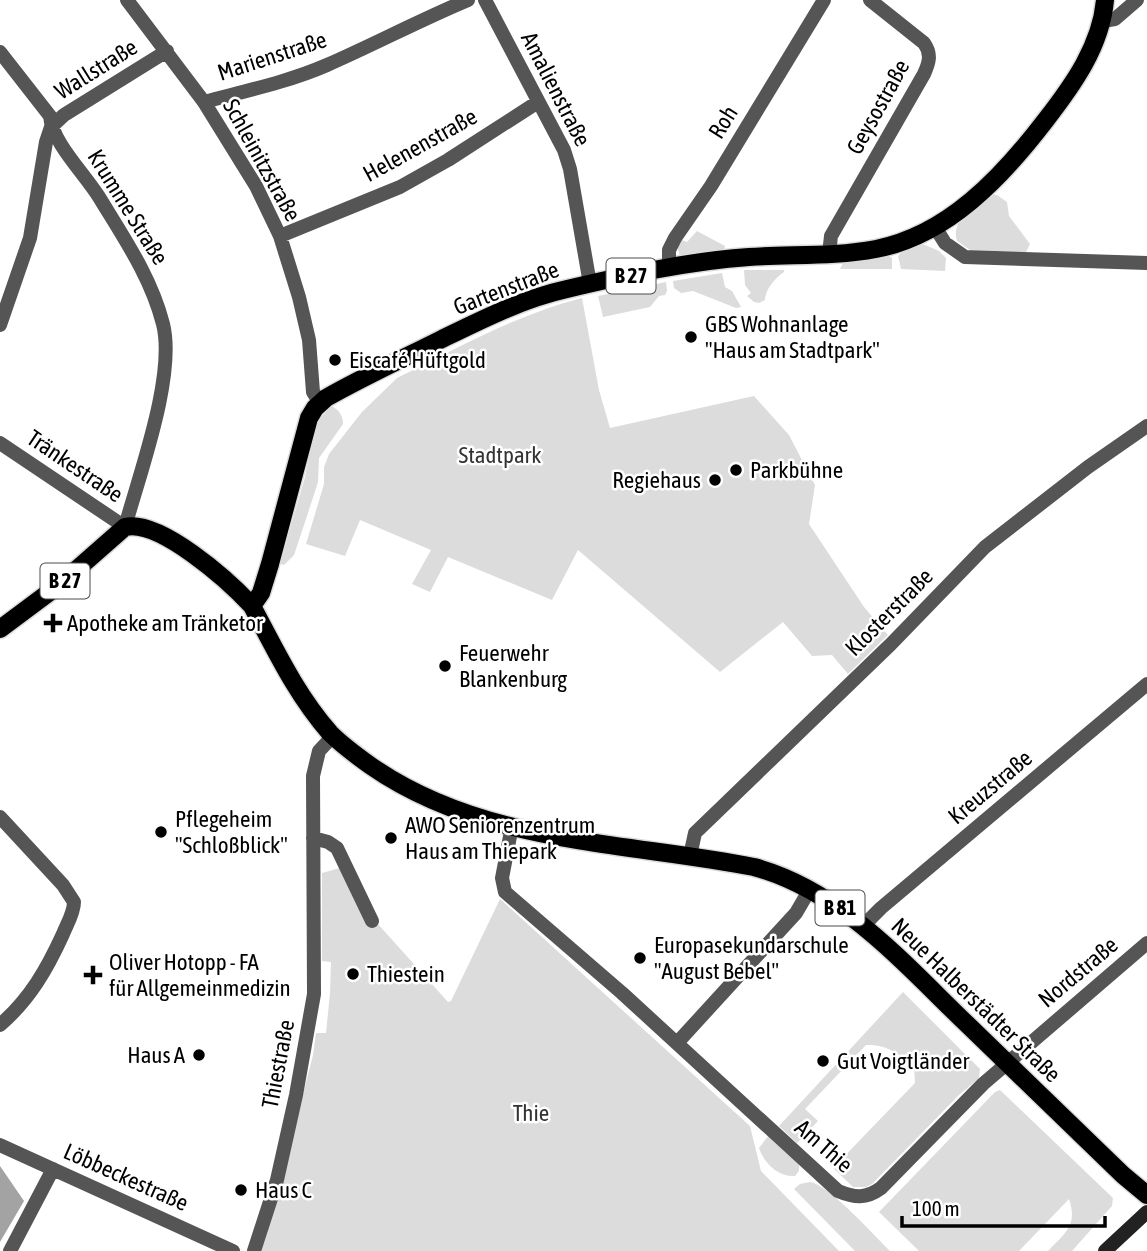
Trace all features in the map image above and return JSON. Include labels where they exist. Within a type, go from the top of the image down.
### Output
[{"type":"main road","name":"B 27","points":[[935,227],[986,187],[1038,131],[1088,58],[1102,21],[1105,0]]},
{"type":"main road","name":"Gartenstraße","points":[[320,403],[361,379],[495,314],[536,298],[590,284],[751,257],[863,251],[892,245],[935,227]]},
{"type":"main road","points":[[252,606],[261,593],[271,562],[306,428],[312,412],[320,403]]},
{"type":"main road","name":"B 27","points":[[0,629],[59,585],[125,527]]},
{"type":"main road","name":"Neue Halberstädter Straße","points":[[125,527],[143,527],[167,539],[216,573],[252,606],[296,689],[333,736],[370,765],[409,789],[449,808],[512,826],[575,840],[690,856],[771,871],[810,889],[863,926],[1147,1195]]},
{"type":"street","name":"Schleinitzstraße","points":[[127,0],[204,102],[256,187],[280,236],[310,340],[313,392],[320,403]]},
{"type":"street","name":"Marienstraße","points":[[204,102],[326,66],[468,0]]},
{"type":"street","name":"Amalienstraße","points":[[485,0],[564,150],[570,169],[590,284]]},
{"type":"street","name":"Roh","points":[[669,269],[669,250],[675,238],[711,186],[824,0]]},
{"type":"street","name":"Geysostraße","points":[[829,254],[831,236],[924,74],[929,60],[925,43],[870,0]]},
{"type":"street","points":[[1102,21],[1115,19],[1137,0]]},
{"type":"street","name":"Wallstraße","points":[[51,127],[64,115],[167,51]]},
{"type":"street","name":"Krumme Straße","points":[[0,52],[50,116],[51,127],[59,143],[85,175],[141,265],[151,285],[164,326],[166,364],[163,384],[125,527]]},
{"type":"street","name":"Helenenstraße","points":[[280,236],[400,187],[448,160],[538,102]]},
{"type":"street","points":[[0,325],[30,238],[46,142],[51,127]]},
{"type":"street","points":[[935,227],[951,249],[972,258],[1147,263]]},
{"type":"street","name":"Klosterstraße","points":[[690,856],[695,834],[891,644],[985,547],[1088,467],[1147,426]]},
{"type":"street","name":"Tränkestraße","points":[[0,443],[125,527]]},
{"type":"street","name":"Kreuzstraße","points":[[863,926],[1147,684]]},
{"type":"street","name":"Thiestraße","points":[[254,1251],[279,1168],[296,1095],[314,994],[313,776],[319,751],[333,736]]},
{"type":"street","points":[[0,817],[62,885],[74,902],[67,925],[37,985],[0,1025]]},
{"type":"street","name":"Am Thie","points":[[512,826],[502,878],[505,892],[569,945],[838,1191],[862,1197],[873,1194],[1006,1063]]},
{"type":"street","points":[[313,838],[337,848],[372,921]]},
{"type":"street","points":[[677,1043],[796,913],[810,889]]},
{"type":"street","name":"Nordstraße","points":[[1006,1063],[1147,943]]},
{"type":"street","name":"Löbbeckestraße","points":[[0,1145],[233,1251]]},
{"type":"street","points":[[10,1251],[53,1169]]},
{"type":"street","points":[[1105,1251],[1147,1212]]},
{"type":"green space","points":[[989,194],[997,195],[1007,202],[1009,216],[1030,244],[1026,252],[970,250],[957,241],[957,226],[961,220]]},
{"type":"green space","points":[[697,231],[725,246],[724,252],[684,258],[680,256],[677,246],[682,240],[687,242]]},
{"type":"green space","points":[[923,244],[939,251],[946,258],[945,271],[901,269],[898,256],[904,250]]},
{"type":"green space","points":[[887,255],[892,258],[892,269],[840,269],[844,261]]},
{"type":"green space","points":[[744,270],[784,272],[771,284],[765,300],[759,303],[747,296],[751,293],[745,285]]},
{"type":"green space","points":[[722,273],[725,287],[732,291],[741,307],[736,308],[693,291],[681,293],[674,288],[673,281]]},
{"type":"green space","points":[[666,282],[665,295],[659,296],[650,307],[603,317],[598,296]]},
{"type":"green space","name":"Stadtpark","points":[[582,298],[599,390],[610,428],[754,396],[789,435],[815,485],[809,524],[864,607],[888,635],[848,674],[832,655],[812,656],[783,622],[720,672],[578,550],[552,600],[448,557],[430,592],[412,584],[431,550],[360,520],[345,556],[306,544],[324,484],[324,467],[329,454],[362,412],[397,378],[510,323]]},
{"type":"green space","points":[[331,406],[340,413],[343,424],[319,458],[318,482],[308,513],[294,555],[284,565],[281,561],[305,477],[314,432],[317,422]]},
{"type":"green space","name":"Thie","points":[[340,868],[377,923],[448,1002],[451,1001],[500,899],[750,1126],[761,1171],[839,1251],[259,1251],[280,1185],[313,1055],[316,1033],[326,1033],[331,962],[322,961],[322,873]]},
{"type":"green space","points":[[903,992],[980,1069],[979,1078],[872,1184],[853,1187],[833,1168],[915,1083],[914,1066],[886,1048],[866,1045],[805,1109],[818,1121],[797,1143],[779,1126]]},
{"type":"green space","points":[[1000,1090],[1113,1198],[1112,1206],[1072,1251],[1048,1251],[1071,1222],[1069,1199],[1019,1251],[919,1251],[879,1212],[995,1092]]},
{"type":"green space","points":[[769,1135],[799,1163],[799,1171],[795,1176],[777,1172],[764,1159],[759,1148]]},
{"type":"green space","points":[[810,1182],[839,1201],[890,1251],[855,1251],[794,1189],[800,1184]]},
{"type":"shaded area","points":[[0,1166],[24,1201],[0,1242]]},
{"type":"place","name":"GBS Wohnanlage \"Haus am Stadtpark\"","points":[[691,337]]},
{"type":"place","name":"Eiscafé Hüftgold","points":[[335,360]]},
{"type":"place","name":"Parkbühne","points":[[736,470]]},
{"type":"place","name":"Regiehaus","points":[[715,480]]},
{"type":"place","name":"Apotheke am Tränketor","points":[[53,623]]},
{"type":"place","name":"Feuerwehr Blankenburg","points":[[445,666]]},
{"type":"place","name":"Pflegeheim \"Schloßblick\"","points":[[161,832]]},
{"type":"place","name":"AWO Seniorenzentrum Haus am Thiepark","points":[[391,838]]},
{"type":"place","name":"Europasekundarschule \"August Bebel\"","points":[[640,958]]},
{"type":"place","name":"Thiestein","points":[[353,974]]},
{"type":"place","name":"Oliver Hotopp - FA für Allgemeinmedizin","points":[[93,975]]},
{"type":"place","name":"Haus A","points":[[199,1055]]},
{"type":"place","name":"Gut Voigtländer","points":[[823,1061]]},
{"type":"place","name":"Haus C","points":[[241,1190]]}]
